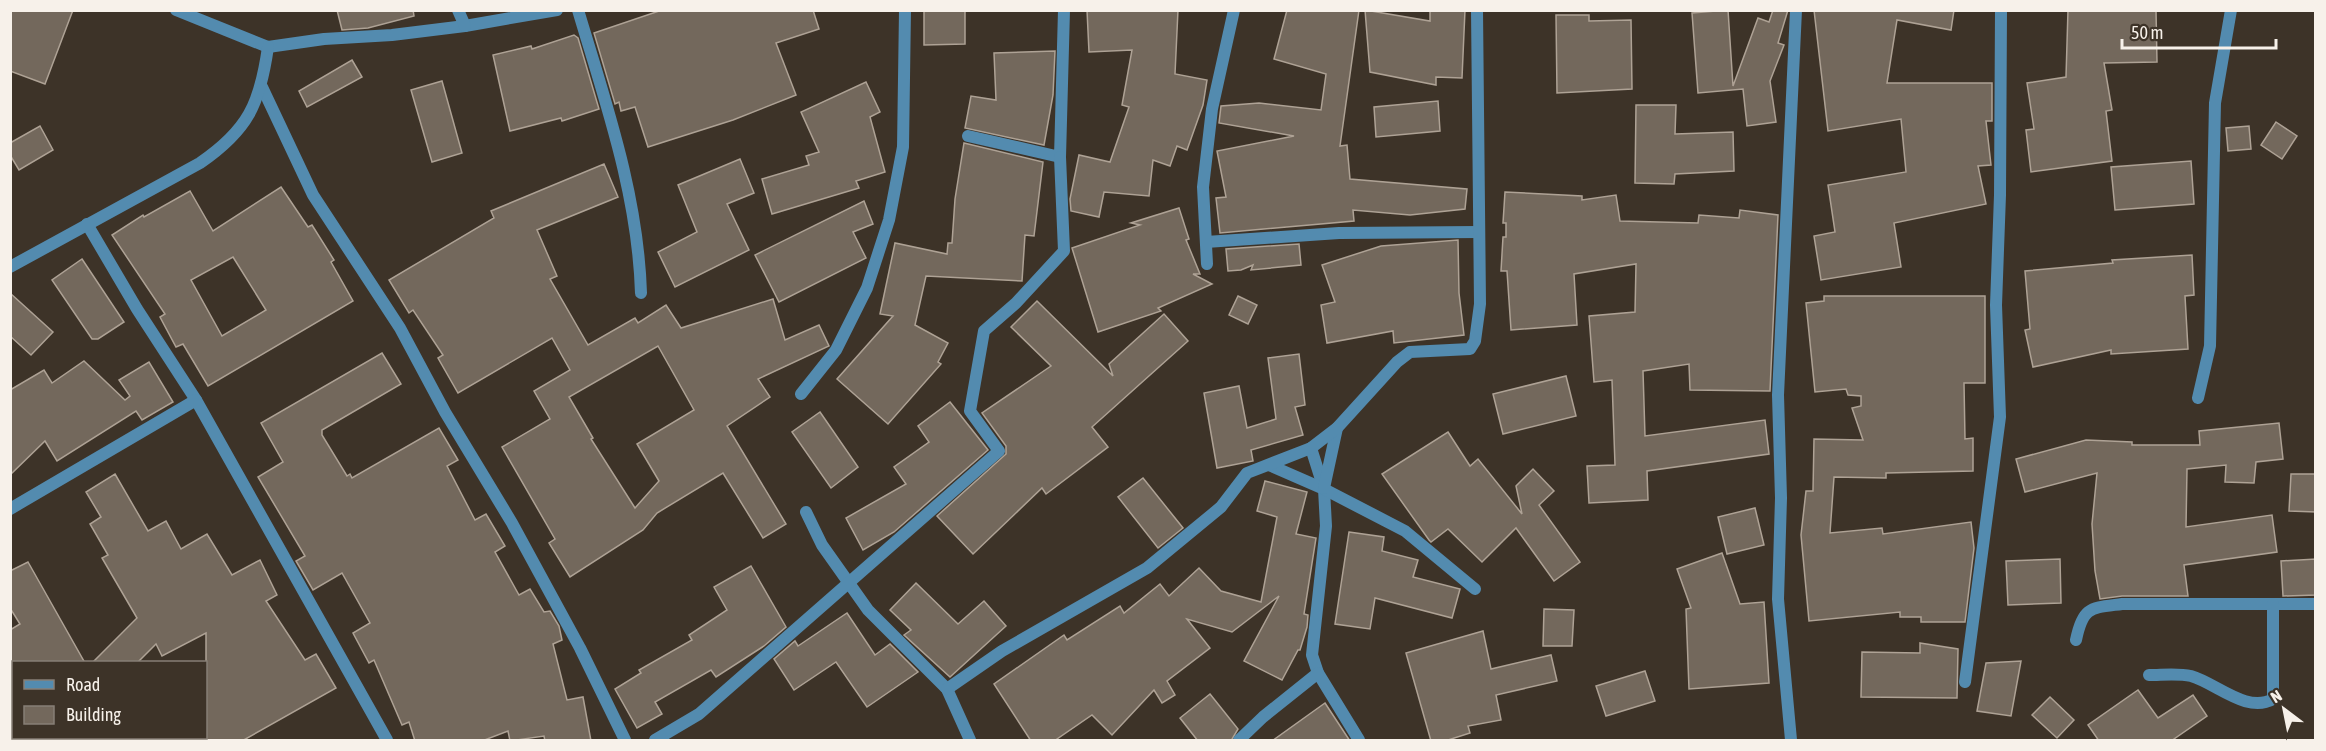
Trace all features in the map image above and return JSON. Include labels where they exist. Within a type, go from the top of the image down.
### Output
[{"type":"street","points":[[176,10],[268,47],[324,39],[392,35],[465,26],[557,10]]},
{"type":"street","points":[[458,10],[465,26]]},
{"type":"street","points":[[578,10],[633,203],[640,257],[641,293]]},
{"type":"street","points":[[801,394],[836,350],[867,288],[889,220],[903,147],[905,10]]},
{"type":"street","points":[[655,741],[699,714],[999,451],[970,411],[984,331],[1016,303],[1064,251],[1060,157],[1064,10]]},
{"type":"street","points":[[1207,264],[1203,187],[1212,109],[1234,10]]},
{"type":"street","points":[[947,689],[1002,651],[1148,568],[1221,507],[1236,483],[1247,473],[1311,448],[1337,428],[1397,362],[1410,352],[1470,349],[1475,341],[1480,304],[1477,10]]},
{"type":"street","points":[[1791,741],[1778,599],[1781,498],[1778,395],[1796,10]]},
{"type":"street","points":[[1965,682],[2000,417],[1996,305],[2000,195],[2001,10]]},
{"type":"street","points":[[2198,399],[2210,346],[2215,103],[2231,10]]},
{"type":"street","points":[[10,267],[200,163],[225,145],[245,120],[262,87],[268,47]]},
{"type":"street","points":[[262,87],[313,195],[400,328],[445,412],[512,523],[580,648],[625,741]]},
{"type":"street","points":[[968,136],[1060,157]]},
{"type":"street","points":[[87,224],[137,309],[196,400],[310,608],[372,710],[387,741]]},
{"type":"street","points":[[1206,242],[1339,233],[1479,232]]},
{"type":"street","points":[[10,509],[196,400]]},
{"type":"street","points":[[1324,489],[1337,428]]},
{"type":"street","points":[[1311,448],[1324,489],[1326,526],[1323,568],[1313,625],[1312,655],[1318,673],[1359,741]]},
{"type":"street","points":[[1269,465],[1324,489],[1405,531],[1475,589]]},
{"type":"street","points":[[806,512],[822,544],[868,610],[947,689],[970,741]]},
{"type":"street","points":[[2076,639],[2081,618],[2092,608],[2122,604],[2316,604]]},
{"type":"street","points":[[2149,675],[2190,676],[2248,702],[2264,704],[2272,699],[2275,685],[2273,604]]},
{"type":"street","points":[[1239,741],[1263,717],[1318,673]]},
{"type":"building","points":[[10,10],[73,10],[45,84],[10,71]]},
{"type":"building","points":[[337,10],[413,10],[414,16],[368,28],[342,30]]},
{"type":"building","points":[[662,10],[813,10],[819,29],[776,43],[796,95],[733,120],[648,147],[635,107],[621,111],[619,102],[615,104],[594,33]]},
{"type":"building","points":[[924,10],[965,10],[965,44],[924,45]]},
{"type":"building","points":[[1087,10],[1178,10],[1175,74],[1207,80],[1203,105],[1187,150],[1177,146],[1170,166],[1153,160],[1149,196],[1104,192],[1099,217],[1071,211],[1070,199],[1079,155],[1110,162],[1129,107],[1122,105],[1132,50],[1089,52]]},
{"type":"building","points":[[1287,10],[1359,10],[1340,146],[1347,145],[1350,179],[1467,189],[1465,209],[1410,215],[1353,210],[1354,221],[1220,233],[1216,198],[1226,197],[1217,151],[1294,136],[1219,123],[1221,106],[1259,103],[1321,110],[1326,74],[1274,59]]},
{"type":"building","points":[[1365,10],[1430,21],[1430,10],[1465,10],[1462,78],[1436,77],[1436,85],[1370,72]]},
{"type":"building","points":[[1728,10],[1733,86],[1758,18],[1769,22],[1773,10],[1788,10],[1778,43],[1784,45],[1770,81],[1776,122],[1747,126],[1743,89],[1698,93],[1692,13]]},
{"type":"building","points":[[1814,10],[1954,10],[1951,30],[1897,20],[1887,83],[1992,83],[1992,121],[1986,121],[1991,165],[1978,166],[1986,204],[1894,223],[1901,267],[1821,280],[1814,236],[1835,232],[1828,185],[1906,172],[1901,119],[1828,131]]},
{"type":"building","points":[[2068,10],[2156,10],[2157,62],[2104,63],[2112,110],[2106,111],[2112,161],[2031,172],[2026,130],[2034,129],[2027,83],[2066,77]]},
{"type":"building","points":[[1556,15],[1589,15],[1589,21],[1631,20],[1632,89],[1557,93]]},
{"type":"building","points":[[574,35],[578,38],[599,109],[562,121],[561,118],[510,131],[493,55],[531,46],[532,49]]},
{"type":"building","points":[[1055,51],[1053,95],[1044,145],[965,128],[971,96],[996,100],[994,53]]},
{"type":"building","points":[[352,60],[362,77],[307,107],[299,91]]},
{"type":"building","points":[[442,81],[462,153],[432,162],[411,90]]},
{"type":"building","points":[[866,82],[880,112],[870,117],[885,172],[856,181],[859,188],[772,214],[762,179],[809,165],[806,156],[819,152],[801,112]]},
{"type":"building","points":[[1438,101],[1440,131],[1376,137],[1374,107]]},
{"type":"building","points":[[1636,105],[1676,105],[1675,134],[1733,132],[1734,171],[1675,174],[1674,184],[1635,183]]},
{"type":"building","points":[[2276,122],[2297,136],[2282,159],[2261,145]]},
{"type":"building","points":[[40,126],[53,150],[19,170],[10,155],[10,143]]},
{"type":"building","points":[[2249,126],[2251,149],[2228,151],[2226,128]]},
{"type":"building","points":[[964,143],[1043,162],[1034,236],[1025,235],[1022,281],[926,276],[915,325],[948,343],[938,362],[941,364],[888,424],[837,379],[893,316],[880,314],[895,243],[947,254],[948,243],[952,243],[955,199]]},
{"type":"building","points":[[740,159],[754,193],[727,204],[749,250],[675,287],[658,252],[697,232],[678,185]]},
{"type":"building","points":[[2191,161],[2194,204],[2115,210],[2111,167]]},
{"type":"building","points":[[604,164],[618,197],[537,230],[557,276],[550,279],[588,345],[635,318],[638,323],[666,305],[681,328],[773,299],[785,340],[819,325],[829,346],[758,379],[770,397],[727,426],[786,524],[763,538],[723,473],[657,513],[643,530],[570,577],[549,543],[555,539],[502,447],[550,419],[534,391],[570,370],[552,338],[458,393],[438,358],[443,355],[413,310],[409,313],[389,280],[494,218],[491,211]],"holes":[[[658,346],[694,410],[637,444],[659,481],[635,508],[591,439],[593,438],[569,397]]]},
{"type":"building","points":[[281,187],[308,227],[312,225],[334,260],[331,262],[353,301],[208,386],[183,344],[176,347],[160,317],[165,314],[112,235],[143,215],[144,217],[190,191],[213,231]],"holes":[[[233,257],[266,310],[222,336],[191,280]]]},
{"type":"building","points":[[1505,192],[1582,196],[1582,200],[1616,195],[1620,221],[1698,223],[1699,215],[1739,218],[1740,210],[1778,215],[1770,391],[1690,390],[1689,364],[1643,371],[1645,436],[1765,420],[1769,454],[1647,471],[1648,500],[1589,503],[1587,466],[1615,465],[1612,380],[1594,382],[1589,316],[1635,312],[1636,264],[1574,274],[1577,325],[1511,330],[1507,271],[1501,271],[1503,237],[1506,237],[1506,223],[1503,223]]},
{"type":"building","points":[[864,201],[873,224],[853,232],[866,258],[779,302],[755,255]]},
{"type":"building","points":[[1179,208],[1189,239],[1186,240],[1200,274],[1193,274],[1212,284],[1158,308],[1161,311],[1098,332],[1072,248],[1140,225],[1131,223]]},
{"type":"building","points":[[1458,240],[1459,293],[1464,335],[1394,343],[1393,331],[1327,343],[1321,305],[1335,302],[1322,265],[1381,246]]},
{"type":"building","points":[[1299,244],[1301,265],[1251,270],[1253,265],[1241,270],[1228,271],[1226,249]]},
{"type":"building","points":[[2192,255],[2194,295],[2185,296],[2188,349],[2111,354],[2111,350],[2033,367],[2025,330],[2030,329],[2025,271],[2113,263],[2112,260]]},
{"type":"building","points":[[82,259],[124,322],[98,339],[92,339],[52,280]]},
{"type":"building","points":[[10,293],[53,332],[31,355],[10,336]]},
{"type":"building","points":[[1238,296],[1257,305],[1248,324],[1229,315]]},
{"type":"building","points":[[1824,296],[1985,296],[1985,383],[1964,383],[1965,439],[1973,438],[1973,471],[1886,473],[1886,478],[1834,477],[1830,533],[1882,528],[1883,534],[1971,522],[1974,548],[1965,622],[1921,622],[1921,617],[1900,617],[1900,612],[1809,621],[1801,535],[1806,491],[1813,491],[1814,439],[1863,440],[1852,408],[1861,406],[1861,396],[1848,395],[1846,389],[1815,392],[1806,303],[1824,301]]},
{"type":"building","points":[[1037,301],[1113,376],[1109,364],[1164,314],[1188,341],[1092,427],[1108,447],[1046,494],[1042,488],[973,554],[937,516],[1006,454],[1006,446],[982,413],[1051,366],[1011,327]]},
{"type":"building","points":[[382,353],[401,384],[322,430],[322,435],[347,476],[350,474],[352,478],[439,428],[458,460],[447,466],[475,520],[486,514],[505,546],[495,552],[519,595],[530,589],[544,612],[550,611],[559,626],[562,640],[553,644],[567,700],[583,697],[591,741],[545,741],[544,736],[510,741],[508,731],[482,741],[415,741],[409,722],[402,725],[374,660],[369,663],[353,633],[370,623],[342,573],[313,590],[296,561],[305,556],[258,477],[283,462],[261,423]]},
{"type":"building","points":[[1299,354],[1305,405],[1295,407],[1303,435],[1251,450],[1253,461],[1217,468],[1204,393],[1239,386],[1247,428],[1276,419],[1268,358]]},
{"type":"building","points":[[84,361],[125,400],[130,396],[119,380],[149,362],[173,402],[142,420],[136,411],[57,461],[45,441],[10,475],[10,390],[44,370],[52,383]]},
{"type":"building","points":[[1566,376],[1576,416],[1503,434],[1493,394]]},
{"type":"building","points":[[950,402],[988,450],[894,532],[863,550],[846,518],[906,484],[894,467],[929,442],[918,426]]},
{"type":"building","points":[[820,412],[858,467],[831,488],[792,432]]},
{"type":"building","points":[[2279,423],[2283,459],[2256,462],[2254,483],[2225,482],[2226,465],[2187,469],[2186,527],[2272,515],[2277,552],[2184,565],[2188,596],[2122,596],[2100,599],[2095,571],[2092,524],[2097,473],[2025,492],[2016,459],[2086,440],[2132,442],[2132,445],[2200,445],[2199,431]]},
{"type":"building","points":[[1448,432],[1470,466],[1478,459],[1522,514],[1516,486],[1533,469],[1554,491],[1539,505],[1580,562],[1554,581],[1516,528],[1482,562],[1448,529],[1431,542],[1382,474]]},
{"type":"building","points":[[115,474],[148,531],[166,521],[181,549],[207,534],[232,575],[260,560],[277,595],[266,601],[305,660],[316,654],[336,688],[242,741],[206,741],[206,633],[162,656],[156,644],[139,661],[94,661],[137,618],[102,558],[108,555],[90,524],[101,517],[86,492]]},
{"type":"building","points":[[2291,474],[2316,474],[2316,512],[2289,511]]},
{"type":"building","points":[[1143,478],[1183,528],[1158,548],[1118,497]]},
{"type":"building","points":[[1265,481],[1307,492],[1296,534],[1316,538],[1304,614],[1308,615],[1307,627],[1300,650],[1282,680],[1244,661],[1279,596],[1232,632],[1187,619],[1210,648],[1167,681],[1175,695],[1162,703],[1154,690],[1112,735],[1092,715],[1054,741],[1031,741],[994,684],[1064,635],[1067,640],[1120,606],[1124,613],[1160,584],[1169,596],[1199,568],[1221,591],[1261,602],[1277,517],[1257,511]]},
{"type":"building","points":[[1755,508],[1764,545],[1727,554],[1718,517]]},
{"type":"building","points":[[1349,532],[1384,537],[1382,551],[1418,560],[1413,577],[1460,589],[1452,618],[1375,598],[1370,629],[1335,624]]},
{"type":"building","points":[[1722,553],[1740,604],[1764,602],[1769,683],[1689,689],[1686,609],[1691,608],[1677,569]]},
{"type":"building","points":[[2060,559],[2061,603],[2008,605],[2006,561]]},
{"type":"building","points":[[2316,559],[2316,595],[2283,596],[2281,561]]},
{"type":"building","points":[[28,562],[84,661],[12,661],[10,663],[10,630],[20,624],[10,608],[10,571]]},
{"type":"building","points":[[751,566],[786,627],[764,646],[716,677],[711,670],[655,702],[662,714],[637,728],[615,689],[641,673],[639,670],[692,640],[689,635],[727,610],[714,587]]},
{"type":"building","points":[[916,583],[958,624],[984,601],[1006,626],[950,677],[904,635],[911,630],[890,610]]},
{"type":"building","points":[[1544,609],[1574,610],[1572,646],[1543,646]]},
{"type":"building","points":[[847,613],[875,655],[890,644],[918,672],[867,707],[836,662],[794,690],[774,659],[795,641],[798,646]]},
{"type":"building","points":[[1483,631],[1491,669],[1551,655],[1557,681],[1496,695],[1501,720],[1468,726],[1470,733],[1445,741],[1431,741],[1406,653]]},
{"type":"building","points":[[1920,643],[1958,649],[1957,698],[1861,697],[1862,652],[1920,653]]},
{"type":"building","points":[[2021,661],[2011,716],[1977,711],[1986,663]]},
{"type":"building","points":[[1645,671],[1655,701],[1606,716],[1596,686]]},
{"type":"building","points":[[2138,690],[2158,718],[2193,695],[2207,716],[2171,741],[2099,741],[2088,725]]},
{"type":"building","points":[[1210,694],[1238,729],[1231,741],[1198,741],[1180,718]]},
{"type":"building","points":[[2050,697],[2074,720],[2057,738],[2032,715]]},
{"type":"building","points":[[1325,703],[1350,741],[1272,741]]}]
